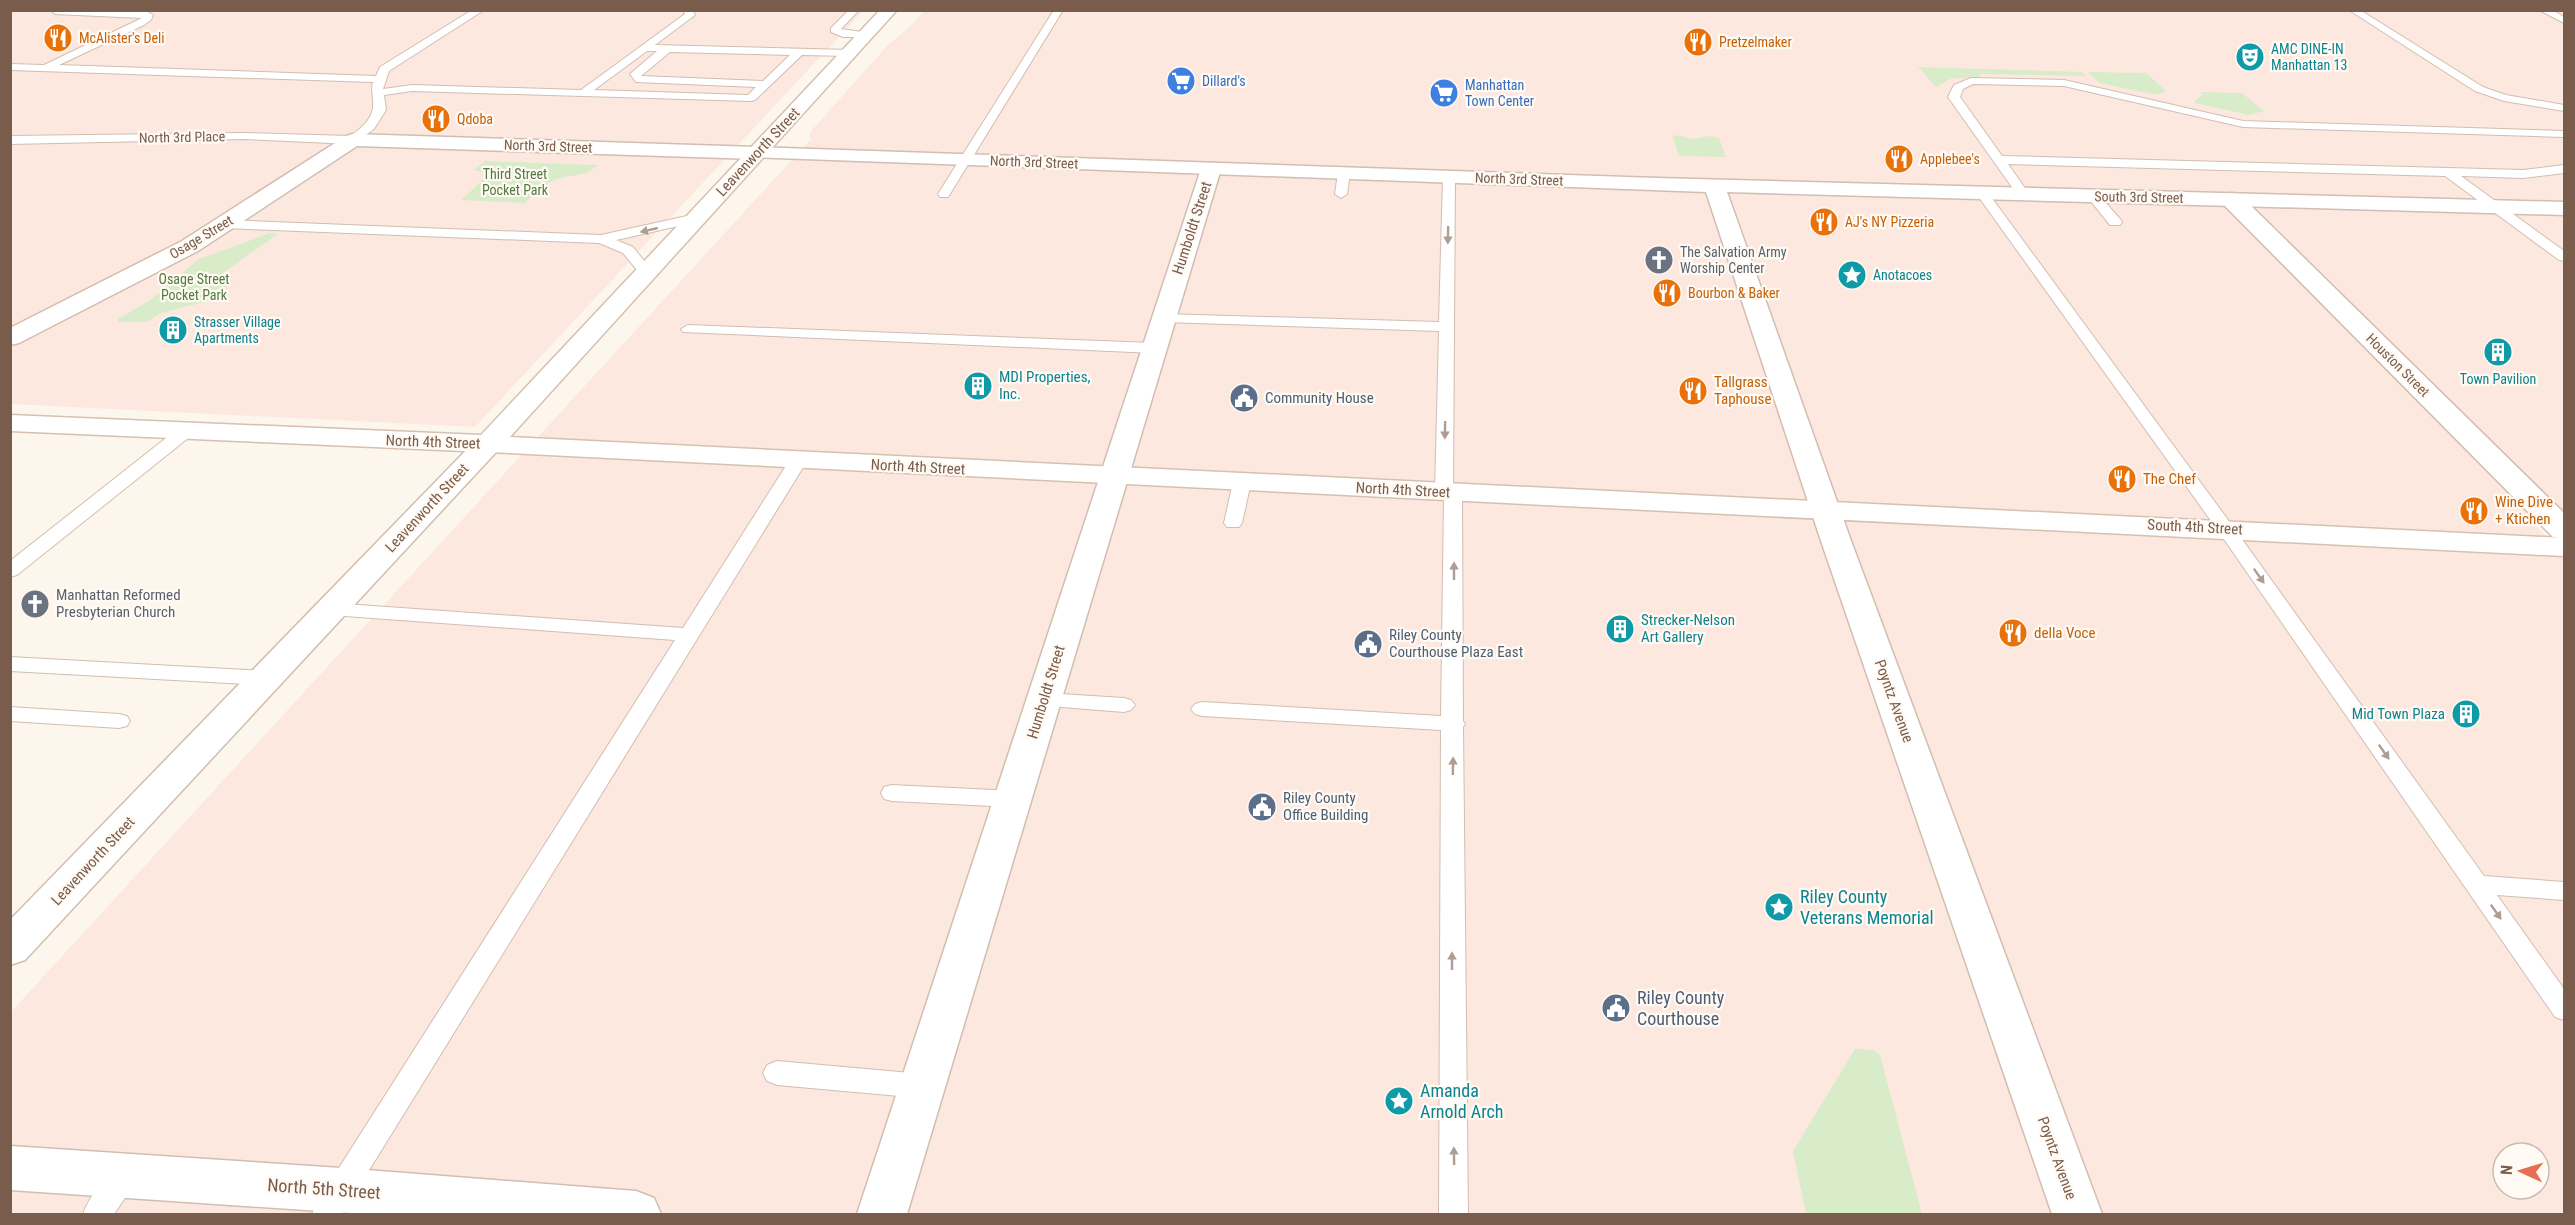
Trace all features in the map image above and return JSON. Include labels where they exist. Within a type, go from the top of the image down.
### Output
[{"type":"street","name":"Leavenworth Street","points":[[10,948],[488,444],[889,10]]},
{"type":"street","name":"North 3rd Street","points":[[353,140],[1714,185]]},
{"type":"street","name":"Osage Street","points":[[10,338],[190,246],[353,140]]},
{"type":"street","name":"Humboldt Street","points":[[882,1215],[1211,169]]},
{"type":"street","name":"South 3rd Street","points":[[1714,185],[2565,209]]},
{"type":"street","name":"Poyntz Avenue","points":[[1714,185],[1825,510],[2077,1215]]},
{"type":"street","name":"Houston Street","points":[[2231,199],[2565,530]]},
{"type":"street","name":"North 4th Street","points":[[10,423],[488,444],[1825,510]]},
{"type":"street","name":"South 4th Street","points":[[1825,510],[2225,528],[2565,547]]},
{"type":"street","name":"North 5th Street","points":[[10,1168],[126,1176],[333,1202],[636,1215]]},
{"type":"lane","points":[[43,68],[148,18],[148,15],[55,10]]},
{"type":"lane","points":[[353,140],[368,129],[380,110],[378,93],[384,69],[480,10]]},
{"type":"lane","points":[[583,93],[690,15],[688,10]]},
{"type":"lane","points":[[855,10],[835,30],[843,34],[866,35]]},
{"type":"lane","points":[[944,194],[1059,10]]},
{"type":"lane","points":[[2023,194],[1954,97],[1958,87],[1971,81],[2064,83],[2243,124],[2564,135],[2563,104],[2504,98],[2479,89],[2352,10]]},
{"type":"lane","points":[[2543,10],[2565,20]]},
{"type":"lane","points":[[645,48],[850,53]]},
{"type":"lane","points":[[667,49],[635,74],[636,77],[640,80],[766,84]]},
{"type":"lane","points":[[378,93],[412,88],[751,98],[799,52]]},
{"type":"lane","points":[[10,67],[380,80]]},
{"type":"lane","name":"North 3rd Place","points":[[10,140],[243,136],[353,140]]},
{"type":"lane","points":[[1999,160],[2523,174],[2565,169]]},
{"type":"lane","points":[[2448,172],[2493,207],[2565,257]]},
{"type":"lane","points":[[1341,194],[1344,173]]},
{"type":"lane","points":[[1449,177],[1446,327],[1454,723],[1451,931],[1454,1215]]},
{"type":"lane","points":[[1982,193],[2225,528],[2477,885],[2554,980],[2565,1009]]},
{"type":"lane","points":[[2093,196],[2115,222]]},
{"type":"lane","points":[[224,224],[600,239],[696,218]]},
{"type":"lane","points":[[600,239],[628,250],[646,272]]},
{"type":"lane","points":[[1164,318],[1446,327]]},
{"type":"lane","points":[[688,329],[1154,348]]},
{"type":"lane","points":[[10,571],[186,431]]},
{"type":"lane","points":[[333,1202],[798,461]]},
{"type":"lane","points":[[1233,523],[1242,482]]},
{"type":"lane","points":[[331,609],[689,635]]},
{"type":"lane","points":[[10,663],[266,678]]},
{"type":"lane","points":[[1044,700],[1124,705]]},
{"type":"lane","points":[[1202,709],[1454,723]]},
{"type":"lane","points":[[10,714],[119,721]]},
{"type":"lane","points":[[892,793],[1013,799]]},
{"type":"lane","points":[[2477,885],[2565,891]]},
{"type":"lane","points":[[777,1073],[922,1086]]},
{"type":"lane","points":[[97,1215],[126,1176]]},
{"type":"shaded area","points":[[10,11],[863,11],[475,427],[11,404]]},
{"type":"shaded area","points":[[924,11],[2564,11],[2564,525],[2534,524],[2564,555],[2564,1214],[11,1214],[10,1013],[811,139],[809,136],[811,131],[888,45]]},
{"type":"green space","points":[[1918,67],[2082,72],[2087,76],[1980,74],[1980,77],[1950,79],[1936,87]]},
{"type":"green space","points":[[2088,72],[2146,73],[2166,91],[2157,95],[2099,83]]},
{"type":"green space","points":[[2200,92],[2242,93],[2264,111],[2249,115],[2195,103],[2203,94]]},
{"type":"green space","points":[[1677,135],[1693,139],[1709,136],[1719,138],[1726,157],[1679,156],[1673,137]]},
{"type":"green space","name":"Third Street Pocket Park","points":[[485,161],[597,165],[587,172],[552,181],[525,203],[461,200],[486,177],[486,173],[473,170]]},
{"type":"green space","name":"Osage Street Pocket Park","points":[[270,233],[278,234],[213,280],[234,281],[205,302],[160,313],[147,322],[118,322],[118,319],[149,301],[199,259]]},
{"type":"green space","points":[[1855,1049],[1874,1050],[1880,1055],[1922,1214],[1806,1214],[1793,1151]]},
{"type":"place","name":"McAlister's Deli","points":[[58,38]]},
{"type":"place","name":"Pretzelmaker","points":[[1698,42]]},
{"type":"place","name":"AMC DINE-IN Manhattan 13","points":[[2250,57]]},
{"type":"place","name":"Dillard's","points":[[1181,81]]},
{"type":"place","name":"Manhattan Town Center","points":[[1444,93]]},
{"type":"place","name":"Qdoba","points":[[436,119]]},
{"type":"place","name":"Applebee's","points":[[1899,159]]},
{"type":"place","name":"AJ's NY Pizzeria","points":[[1824,222]]},
{"type":"place","name":"The Salvation Army Worship Center","points":[[1659,260]]},
{"type":"place","name":"Anotacoes","points":[[1852,275]]},
{"type":"place","name":"Bourbon & Baker","points":[[1667,293]]},
{"type":"place","name":"Strasser Village Apartments","points":[[173,330]]},
{"type":"place","name":"Town Pavilion","points":[[2498,352]]},
{"type":"place","name":"MDI Properties, Inc.","points":[[978,386]]},
{"type":"place","name":"Tallgrass Taphouse","points":[[1693,391]]},
{"type":"place","name":"Community House","points":[[1244,398]]},
{"type":"place","name":"The Chef","points":[[2122,479]]},
{"type":"place","name":"Wine Dive + Ktichen","points":[[2474,511]]},
{"type":"place","name":"Manhattan Reformed Presbyterian Church","points":[[35,604]]},
{"type":"place","name":"Strecker-Nelson Art Gallery","points":[[1620,629]]},
{"type":"place","name":"della Voce","points":[[2013,633]]},
{"type":"place","name":"Riley County Courthouse Plaza East","points":[[1368,644]]},
{"type":"place","name":"Mid Town Plaza","points":[[2466,714]]},
{"type":"place","name":"Riley County Office Building","points":[[1262,807]]},
{"type":"place","name":"Riley County Veterans Memorial","points":[[1779,907]]},
{"type":"place","name":"Riley County Courthouse","points":[[1616,1008]]},
{"type":"place","name":"Amanda Arnold Arch","points":[[1399,1101]]}]
